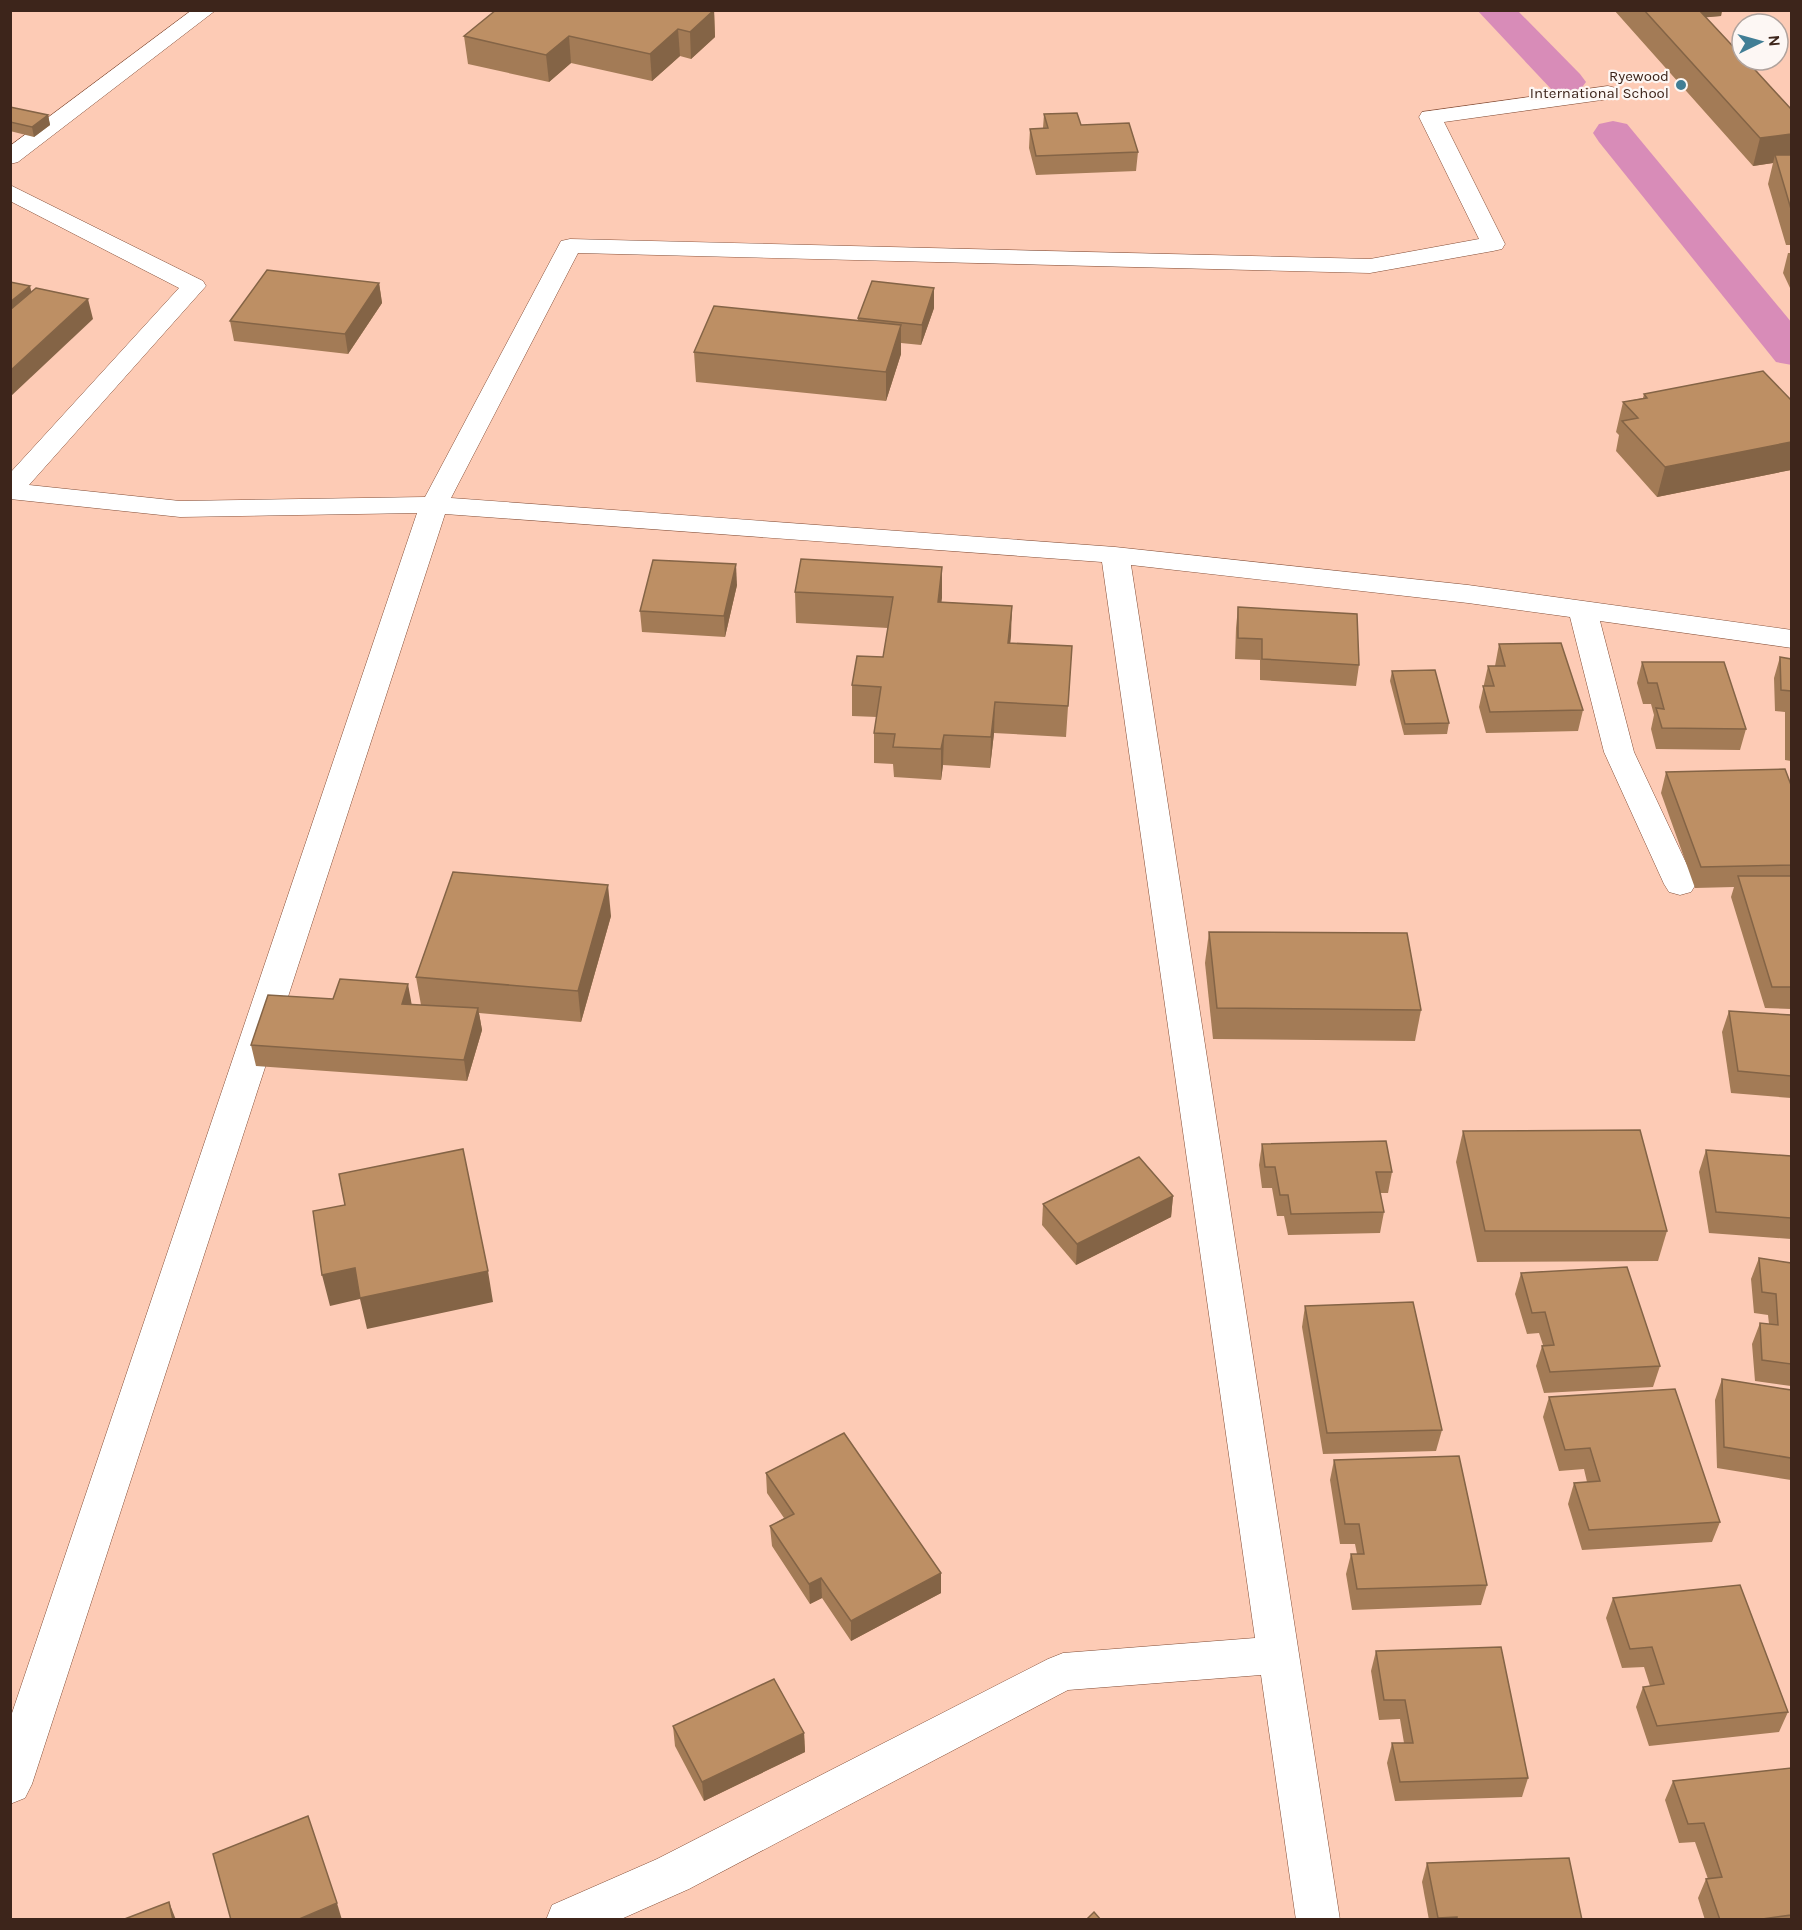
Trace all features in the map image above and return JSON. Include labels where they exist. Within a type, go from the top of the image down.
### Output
[{"type":"street","points":[[10,157],[206,10]]},
{"type":"street","points":[[10,1784],[434,505],[570,246],[1370,266],[1493,243],[1430,117],[1608,93]]},
{"type":"street","points":[[10,192],[194,286],[10,490]]},
{"type":"street","points":[[10,490],[180,509],[434,505],[1115,555],[1468,594],[1791,639]]},
{"type":"street","points":[[1115,555],[1318,1920]]},
{"type":"street","points":[[1583,610],[1619,752],[1680,884]]},
{"type":"street","points":[[568,1920],[673,1874],[1063,1672],[1278,1655]]},
{"type":"building","points":[[496,10],[714,10],[690,32],[678,29],[650,54],[569,36],[546,55],[464,36]]},
{"type":"building","points":[[1644,10],[1699,10],[1730,43],[1730,72],[1757,72],[1791,109],[1791,134],[1760,138]]},
{"type":"building","points":[[10,107],[48,115],[32,127],[10,122]]},
{"type":"building","points":[[1077,113],[1081,125],[1129,123],[1138,152],[1036,156],[1030,129],[1048,128],[1044,114]]},
{"type":"building","points":[[1775,155],[1791,155],[1791,209]]},
{"type":"building","points":[[267,270],[379,283],[345,334],[230,321]]},
{"type":"building","points":[[872,281],[934,288],[922,325],[858,318]]},
{"type":"building","points":[[10,282],[30,286],[10,302]]},
{"type":"building","points":[[36,288],[88,299],[10,371],[10,310]]},
{"type":"building","points":[[714,306],[901,325],[886,372],[694,352]]},
{"type":"building","points":[[1763,371],[1791,400],[1791,442],[1665,467],[1622,421],[1638,418],[1623,402],[1647,398],[1644,394]]},
{"type":"building","points":[[801,559],[942,567],[938,602],[1012,606],[1008,643],[1072,646],[1068,706],[995,702],[991,737],[944,735],[941,749],[893,747],[895,734],[874,733],[881,687],[852,685],[857,656],[883,657],[893,597],[795,592]]},
{"type":"building","points":[[653,560],[736,564],[724,616],[640,611]]},
{"type":"building","points":[[1238,607],[1357,614],[1359,665],[1262,659],[1262,639],[1238,638]]},
{"type":"building","points":[[1561,643],[1583,710],[1490,712],[1483,686],[1494,686],[1488,666],[1505,666],[1499,644]]},
{"type":"building","points":[[1780,657],[1791,659],[1791,691],[1781,690]]},
{"type":"building","points":[[1642,662],[1724,662],[1746,729],[1662,728],[1656,708],[1664,709],[1657,683],[1648,683]]},
{"type":"building","points":[[1435,670],[1449,723],[1405,724],[1392,671]]},
{"type":"building","points":[[1785,769],[1791,785],[1791,865],[1701,867],[1666,772]]},
{"type":"building","points":[[453,872],[608,885],[578,991],[416,977]]},
{"type":"building","points":[[1738,876],[1791,876],[1791,987],[1772,987]]},
{"type":"building","points":[[1209,932],[1407,933],[1421,1010],[1217,1008]]},
{"type":"building","points":[[340,979],[408,984],[402,1004],[478,1008],[464,1060],[251,1045],[268,995],[333,999]]},
{"type":"building","points":[[1729,1011],[1791,1015],[1791,1076],[1738,1071]]},
{"type":"building","points":[[1640,1130],[1667,1231],[1485,1231],[1463,1131]]},
{"type":"building","points":[[1386,1141],[1392,1172],[1376,1172],[1384,1212],[1291,1214],[1288,1195],[1280,1195],[1275,1167],[1265,1167],[1262,1144]]},
{"type":"building","points":[[463,1149],[488,1271],[360,1298],[355,1268],[322,1275],[313,1211],[345,1205],[339,1174]]},
{"type":"building","points":[[1706,1150],[1791,1156],[1791,1218],[1716,1212]]},
{"type":"building","points":[[1139,1157],[1173,1196],[1077,1244],[1043,1204]]},
{"type":"building","points":[[1759,1258],[1791,1263],[1791,1364],[1762,1360],[1760,1323],[1778,1325],[1776,1294],[1762,1292]]},
{"type":"building","points":[[1627,1267],[1660,1366],[1550,1372],[1542,1346],[1554,1345],[1545,1312],[1532,1313],[1521,1273]]},
{"type":"building","points":[[1413,1302],[1442,1430],[1327,1433],[1305,1306]]},
{"type":"building","points":[[1722,1379],[1791,1390],[1791,1458],[1724,1447]]},
{"type":"building","points":[[1675,1389],[1720,1522],[1589,1530],[1574,1483],[1600,1481],[1590,1448],[1565,1450],[1549,1397]]},
{"type":"building","points":[[844,1433],[941,1573],[851,1621],[821,1578],[809,1584],[770,1526],[794,1514],[766,1473]]},
{"type":"building","points":[[1459,1456],[1487,1585],[1357,1589],[1351,1554],[1364,1554],[1359,1524],[1345,1524],[1334,1460]]},
{"type":"building","points":[[1740,1585],[1788,1712],[1657,1726],[1643,1687],[1664,1684],[1652,1647],[1630,1649],[1613,1598]]},
{"type":"building","points":[[1501,1647],[1528,1778],[1400,1782],[1392,1743],[1413,1743],[1405,1700],[1384,1700],[1376,1651]]},
{"type":"building","points":[[774,1679],[804,1733],[702,1782],[673,1726]]},
{"type":"building","points":[[1791,1768],[1791,1915],[1755,1920],[1720,1920],[1706,1879],[1722,1877],[1704,1823],[1688,1824],[1673,1781]]},
{"type":"building","points":[[308,1816],[337,1903],[297,1920],[231,1920],[213,1854]]},
{"type":"building","points":[[1569,1858],[1582,1920],[1438,1918],[1427,1863]]},
{"type":"building","points":[[169,1902],[173,1920],[122,1920]]},
{"type":"building","points":[[1094,1912],[1101,1920],[1086,1920]]},
{"type":"waterway","points":[[1495,10],[1566,82]]},
{"type":"waterway","points":[[1613,133],[1792,352]]},
{"type":"place","name":"Ryewood International School","points":[[1681,85]]}]
